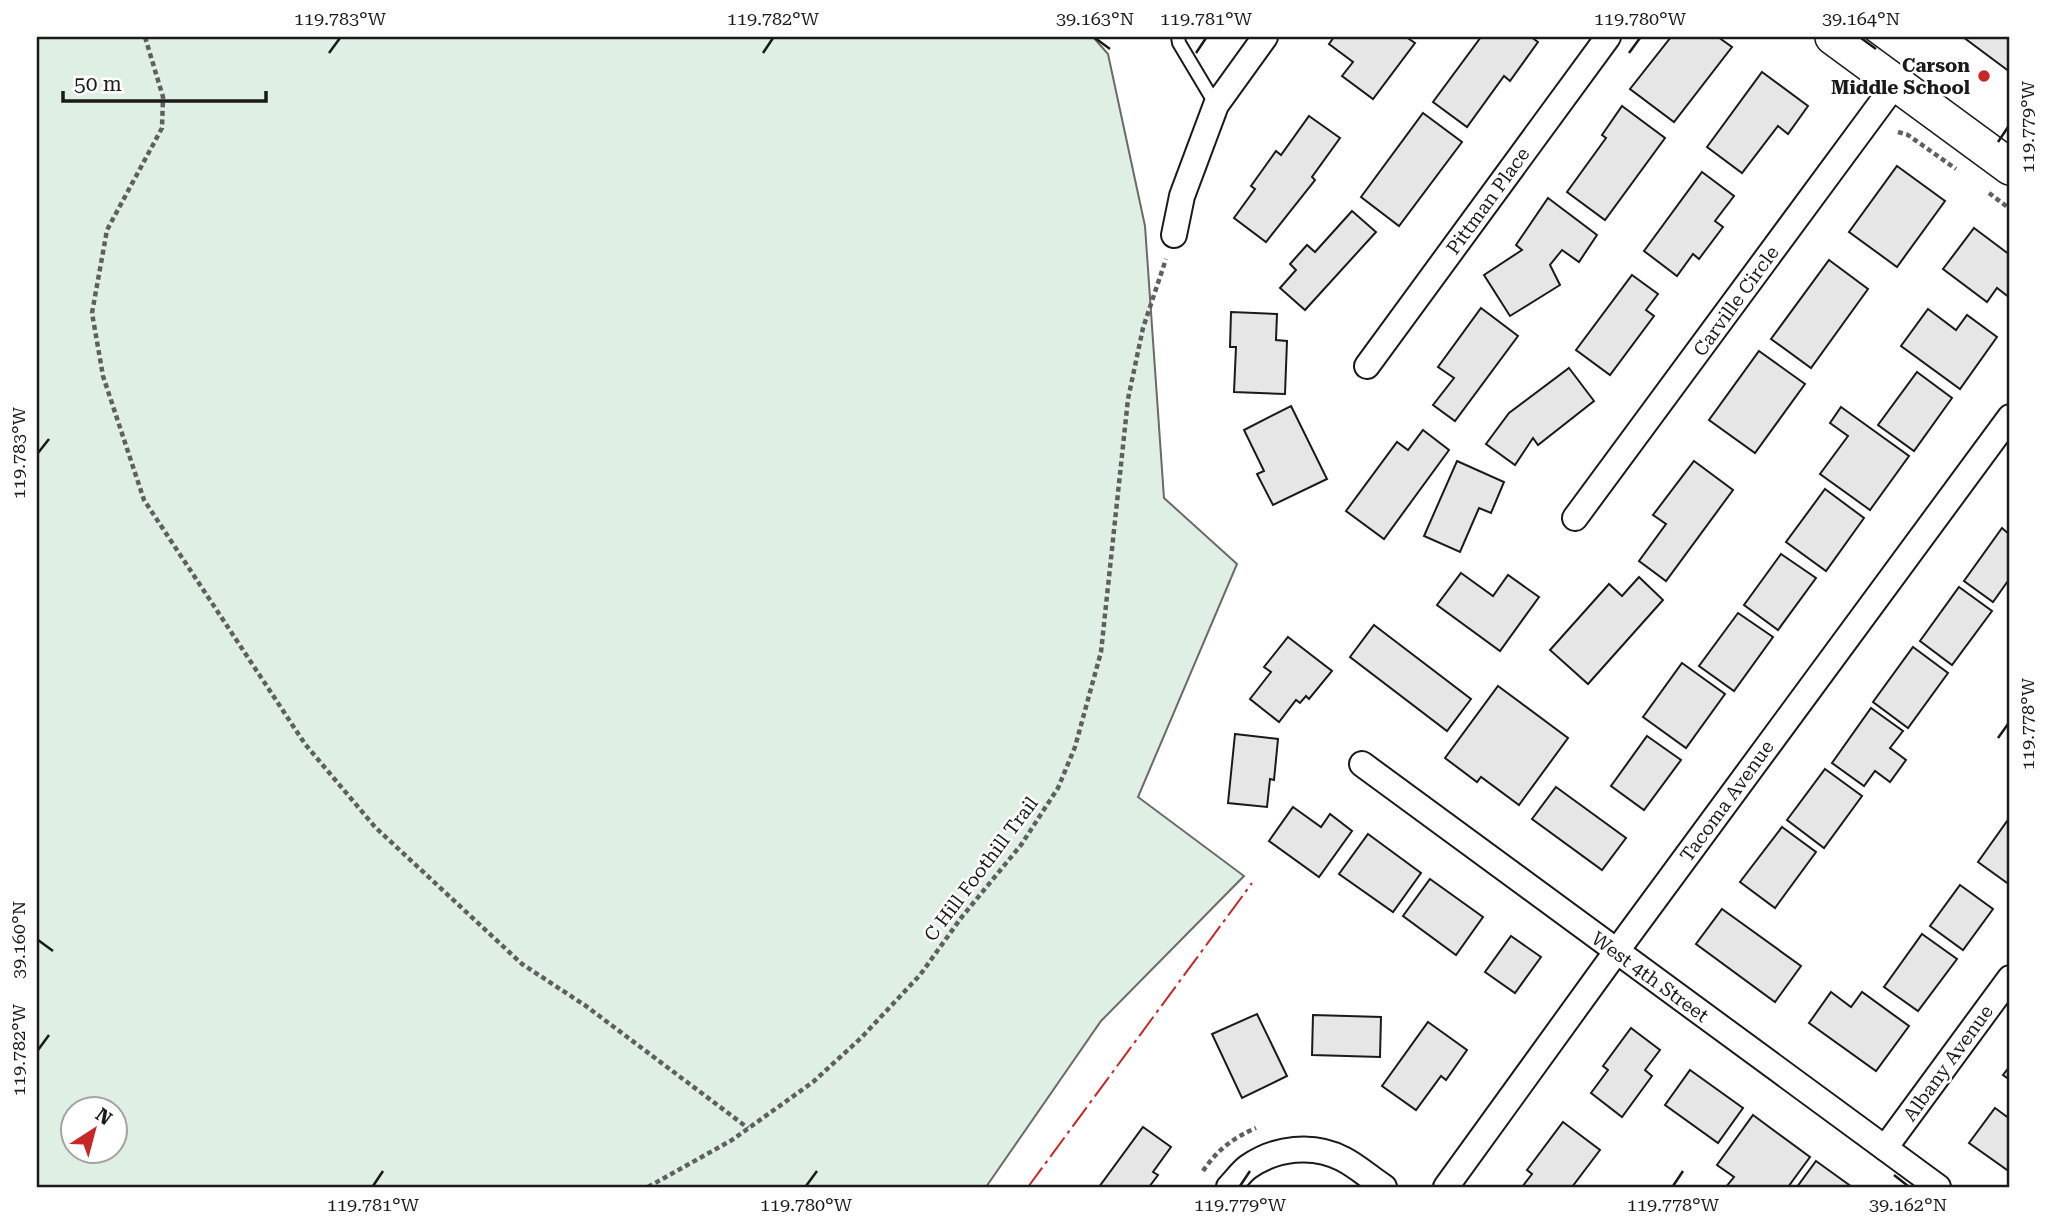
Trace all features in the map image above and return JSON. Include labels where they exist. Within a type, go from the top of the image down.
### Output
[{"type":"street","points":[[1174,235],[1182,196],[1216,105],[1265,37]]},
{"type":"street","name":"Pittman Place","points":[[1367,366],[1608,37]]},
{"type":"street","points":[[1833,37],[2010,167]]},
{"type":"street","name":"Carville Circle","points":[[1575,518],[1896,83]]},
{"type":"street","name":"Tacoma Avenue","points":[[1446,1187],[2010,417]]},
{"type":"street","name":"West 4th Street","points":[[1362,764],[1938,1187]]},
{"type":"street","name":"Albany Avenue","points":[[1885,1148],[2010,978]]},
{"type":"street","points":[[1229,1187],[1246,1168],[1269,1155],[1296,1149],[1321,1151],[1343,1159],[1384,1187]]},
{"type":"lane","points":[[1178,37],[1216,105]]},
{"type":"path","points":[[145,37],[163,97],[162,128],[107,230],[92,313],[103,376],[144,500],[305,744],[375,827],[522,964],[586,1006],[748,1128]]},
{"type":"path","points":[[1898,132],[1908,135],[1959,171]]},
{"type":"path","points":[[1979,186],[2010,209]]},
{"type":"path","name":"C Hill Foothill Trail","points":[[648,1187],[732,1140],[813,1082],[861,1038],[919,975],[961,918],[1021,845],[1058,788],[1075,747],[1101,652],[1128,399],[1151,301],[1174,235]]},
{"type":"path","points":[[1202,1171],[1225,1145],[1256,1128]]},
{"type":"green space","points":[[37,37],[1093,37],[1108,54],[1145,226],[1164,498],[1237,564],[1138,797],[1244,876],[1101,1021],[986,1187],[37,1187]]},
{"type":"building","points":[[1334,37],[1406,37],[1415,43],[1373,99],[1342,76],[1353,62],[1329,44]]},
{"type":"building","points":[[1481,37],[1531,37],[1538,42],[1510,81],[1504,76],[1467,127],[1433,102]]},
{"type":"building","points":[[1671,37],[1718,37],[1732,47],[1674,122],[1630,89]]},
{"type":"building","points":[[1963,37],[2010,37],[2010,72]]},
{"type":"building","points":[[1762,72],[1808,106],[1788,134],[1778,126],[1742,173],[1707,147]]},
{"type":"building","points":[[1622,106],[1665,138],[1605,220],[1567,192],[1606,138],[1602,135]]},
{"type":"building","points":[[1423,113],[1462,142],[1399,226],[1361,197]]},
{"type":"building","points":[[1309,116],[1340,138],[1312,177],[1315,180],[1266,242],[1234,218],[1255,189],[1251,186],[1276,151],[1281,155]]},
{"type":"building","points":[[1897,166],[1945,201],[1897,267],[1849,232]]},
{"type":"building","points":[[1702,172],[1734,196],[1715,221],[1723,227],[1699,259],[1693,254],[1677,276],[1644,251]]},
{"type":"building","points":[[1548,198],[1597,235],[1579,262],[1562,250],[1550,265],[1560,285],[1510,316],[1484,275],[1522,250],[1516,245]]},
{"type":"building","points":[[1352,211],[1376,232],[1305,310],[1280,288],[1296,270],[1290,264],[1307,245],[1315,252]]},
{"type":"building","points":[[1974,228],[2010,255],[2010,298],[1997,288],[1987,302],[1943,269]]},
{"type":"building","points":[[1829,260],[1868,289],[1811,368],[1771,339]]},
{"type":"building","points":[[1632,275],[1658,294],[1646,310],[1654,316],[1610,375],[1576,350]]},
{"type":"building","points":[[1481,308],[1518,336],[1455,421],[1433,405],[1454,378],[1438,367]]},
{"type":"building","points":[[1928,309],[1956,330],[1967,315],[1997,337],[1960,389],[1901,346]]},
{"type":"building","points":[[1231,312],[1277,314],[1276,340],[1287,341],[1285,394],[1234,392],[1236,347],[1230,347]]},
{"type":"building","points":[[1759,351],[1805,384],[1755,453],[1709,420]]},
{"type":"building","points":[[1569,368],[1594,401],[1538,445],[1533,438],[1515,465],[1486,444],[1509,413]]},
{"type":"building","points":[[1917,372],[1952,398],[1914,451],[1878,425]]},
{"type":"building","points":[[1291,406],[1327,479],[1273,505],[1257,474],[1264,471],[1244,430]]},
{"type":"building","points":[[1841,407],[1909,456],[1870,510],[1820,474],[1848,436],[1830,423]]},
{"type":"building","points":[[1423,430],[1449,450],[1384,539],[1346,511],[1397,442],[1408,450]]},
{"type":"building","points":[[1457,461],[1504,482],[1491,513],[1479,508],[1460,552],[1424,536]]},
{"type":"building","points":[[1694,461],[1733,490],[1666,581],[1639,561],[1666,524],[1653,515]]},
{"type":"building","points":[[1825,489],[1864,518],[1826,571],[1786,542]]},
{"type":"building","points":[[2002,528],[2010,535],[2010,578],[1993,602],[1964,581]]},
{"type":"building","points":[[1781,554],[1816,578],[1778,630],[1744,605]]},
{"type":"building","points":[[1461,573],[1493,596],[1508,575],[1539,597],[1500,651],[1437,605]]},
{"type":"building","points":[[1639,577],[1663,600],[1588,684],[1550,650],[1609,584],[1622,596]]},
{"type":"building","points":[[1959,587],[1992,611],[1952,665],[1920,641]]},
{"type":"building","points":[[1738,613],[1773,637],[1734,691],[1699,666]]},
{"type":"building","points":[[1374,625],[1471,699],[1447,731],[1350,657]]},
{"type":"building","points":[[1288,637],[1332,671],[1309,699],[1306,696],[1300,703],[1296,700],[1279,722],[1250,699],[1271,672],[1264,667]]},
{"type":"building","points":[[1913,647],[1948,673],[1908,728],[1873,702]]},
{"type":"building","points":[[1682,663],[1725,694],[1686,748],[1643,717]]},
{"type":"building","points":[[1498,686],[1568,738],[1519,805],[1481,777],[1477,782],[1445,758]]},
{"type":"building","points":[[1871,708],[1903,731],[1890,748],[1906,760],[1890,782],[1875,771],[1864,786],[1832,763]]},
{"type":"building","points":[[1235,734],[1278,739],[1274,780],[1270,779],[1267,807],[1228,803]]},
{"type":"building","points":[[1647,736],[1681,760],[1644,810],[1611,786]]},
{"type":"building","points":[[1825,769],[1862,796],[1824,848],[1787,820]]},
{"type":"building","points":[[1556,787],[1626,838],[1602,870],[1532,819]]},
{"type":"building","points":[[1293,807],[1321,827],[1330,814],[1352,831],[1319,877],[1269,841]]},
{"type":"building","points":[[2010,817],[2010,885],[1978,862]]},
{"type":"building","points":[[1782,827],[1816,852],[1775,908],[1740,882]]},
{"type":"building","points":[[1368,834],[1421,873],[1393,912],[1339,874]]},
{"type":"building","points":[[1430,879],[1483,917],[1456,955],[1403,916]]},
{"type":"building","points":[[1960,885],[1993,909],[1963,950],[1930,926]]},
{"type":"building","points":[[1722,909],[1801,966],[1775,1002],[1696,944]]},
{"type":"building","points":[[1922,934],[1957,959],[1918,1011],[1884,987]]},
{"type":"building","points":[[1511,936],[1541,957],[1515,993],[1485,972]]},
{"type":"building","points":[[1831,992],[1851,1007],[1862,992],[1909,1026],[1876,1071],[1809,1023]]},
{"type":"building","points":[[1257,1014],[1287,1076],[1242,1098],[1212,1034]]},
{"type":"building","points":[[1313,1015],[1381,1017],[1380,1057],[1312,1055]]},
{"type":"building","points":[[1428,1022],[1467,1050],[1446,1080],[1441,1076],[1416,1110],[1382,1086]]},
{"type":"building","points":[[1631,1028],[1660,1050],[1645,1070],[1652,1076],[1622,1117],[1591,1093],[1608,1070],[1603,1066]]},
{"type":"building","points":[[2010,1066],[2010,1080],[2003,1075]]},
{"type":"building","points":[[1690,1070],[1743,1108],[1718,1143],[1665,1105]]},
{"type":"building","points":[[1995,1108],[2010,1119],[2010,1172],[1969,1143]]},
{"type":"building","points":[[1753,1115],[1810,1157],[1788,1187],[1726,1187],[1734,1177],[1717,1165]]},
{"type":"building","points":[[1563,1122],[1600,1150],[1572,1187],[1522,1187],[1532,1174],[1527,1170]]},
{"type":"building","points":[[1143,1127],[1171,1147],[1153,1172],[1158,1175],[1149,1187],[1099,1187]]},
{"type":"building","points":[[1816,1161],[1852,1187],[1797,1187]]},
{"type":"power","points":[[1028,1187],[1252,883]]},
{"type":"place","name":"Carson Middle School","points":[[1984,76]]}]
